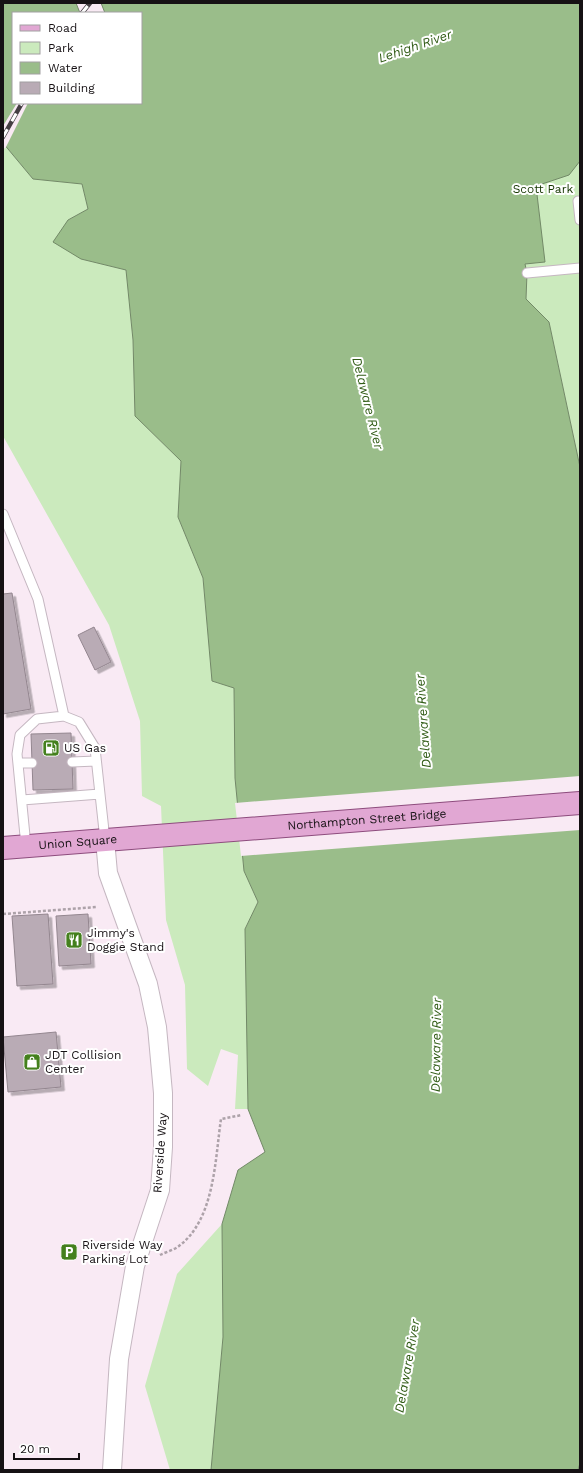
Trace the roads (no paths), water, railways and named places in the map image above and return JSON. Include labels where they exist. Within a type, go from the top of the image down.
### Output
[{"type":"main road","name":"Northampton Street Bridge","points":[[153,837],[580,803]]},
{"type":"main road","name":"Union Square","points":[[3,848],[153,837]]},
{"type":"street","name":"Riverside Way","points":[[105,840],[108,873],[148,984],[157,1027],[163,1093],[163,1147],[160,1190],[135,1266],[119,1359],[112,1470]]},
{"type":"lane","points":[[578,201],[580,220]]},
{"type":"lane","points":[[527,273],[580,268]]},
{"type":"lane","points":[[3,514],[38,599],[64,716]]},
{"type":"lane","points":[[26,846],[17,754],[20,735],[37,719],[64,716],[79,722],[95,748],[105,840]]},
{"type":"lane","points":[[72,762],[96,761]]},
{"type":"lane","points":[[18,763],[32,763]]},
{"type":"lane","points":[[22,800],[100,794]]},
{"type":"water","points":[[3,3],[76,3],[80,12],[12,12],[12,104],[142,104],[142,12],[105,12],[101,3],[580,3],[580,161],[569,175],[536,186],[545,262],[525,264],[527,273],[526,299],[549,322],[580,467],[580,1463],[578,1470],[211,1470],[223,1337],[222,1224],[238,1170],[265,1152],[248,1109],[245,929],[258,902],[244,871],[235,778],[234,688],[212,681],[203,578],[178,517],[181,461],[135,416],[133,340],[126,270],[81,259],[53,242],[68,220],[88,209],[82,184],[33,179],[3,143]]},
{"type":"railway","points":[[83,12],[90,3]]},
{"type":"railway","points":[[3,137],[21,104]]},
{"type":"place","name":"US Gas","points":[[51,748]]},
{"type":"place","name":"Jimmy's Doggie Stand","points":[[74,940]]},
{"type":"place","name":"JDT Collision Center","points":[[32,1062]]},
{"type":"place","name":"Riverside Way Parking Lot","points":[[69,1252]]},
{"type":"water label","name":"Lehigh River","points":[[415,46]]},
{"type":"water label","name":"Delaware River","points":[[368,403]]},
{"type":"water label","name":"Delaware River","points":[[423,721]]},
{"type":"water label","name":"Delaware River","points":[[436,1045]]},
{"type":"water label","name":"Delaware River","points":[[407,1366]]},
{"type":"park label","name":"Scott Park","points":[[543,189]]}]
